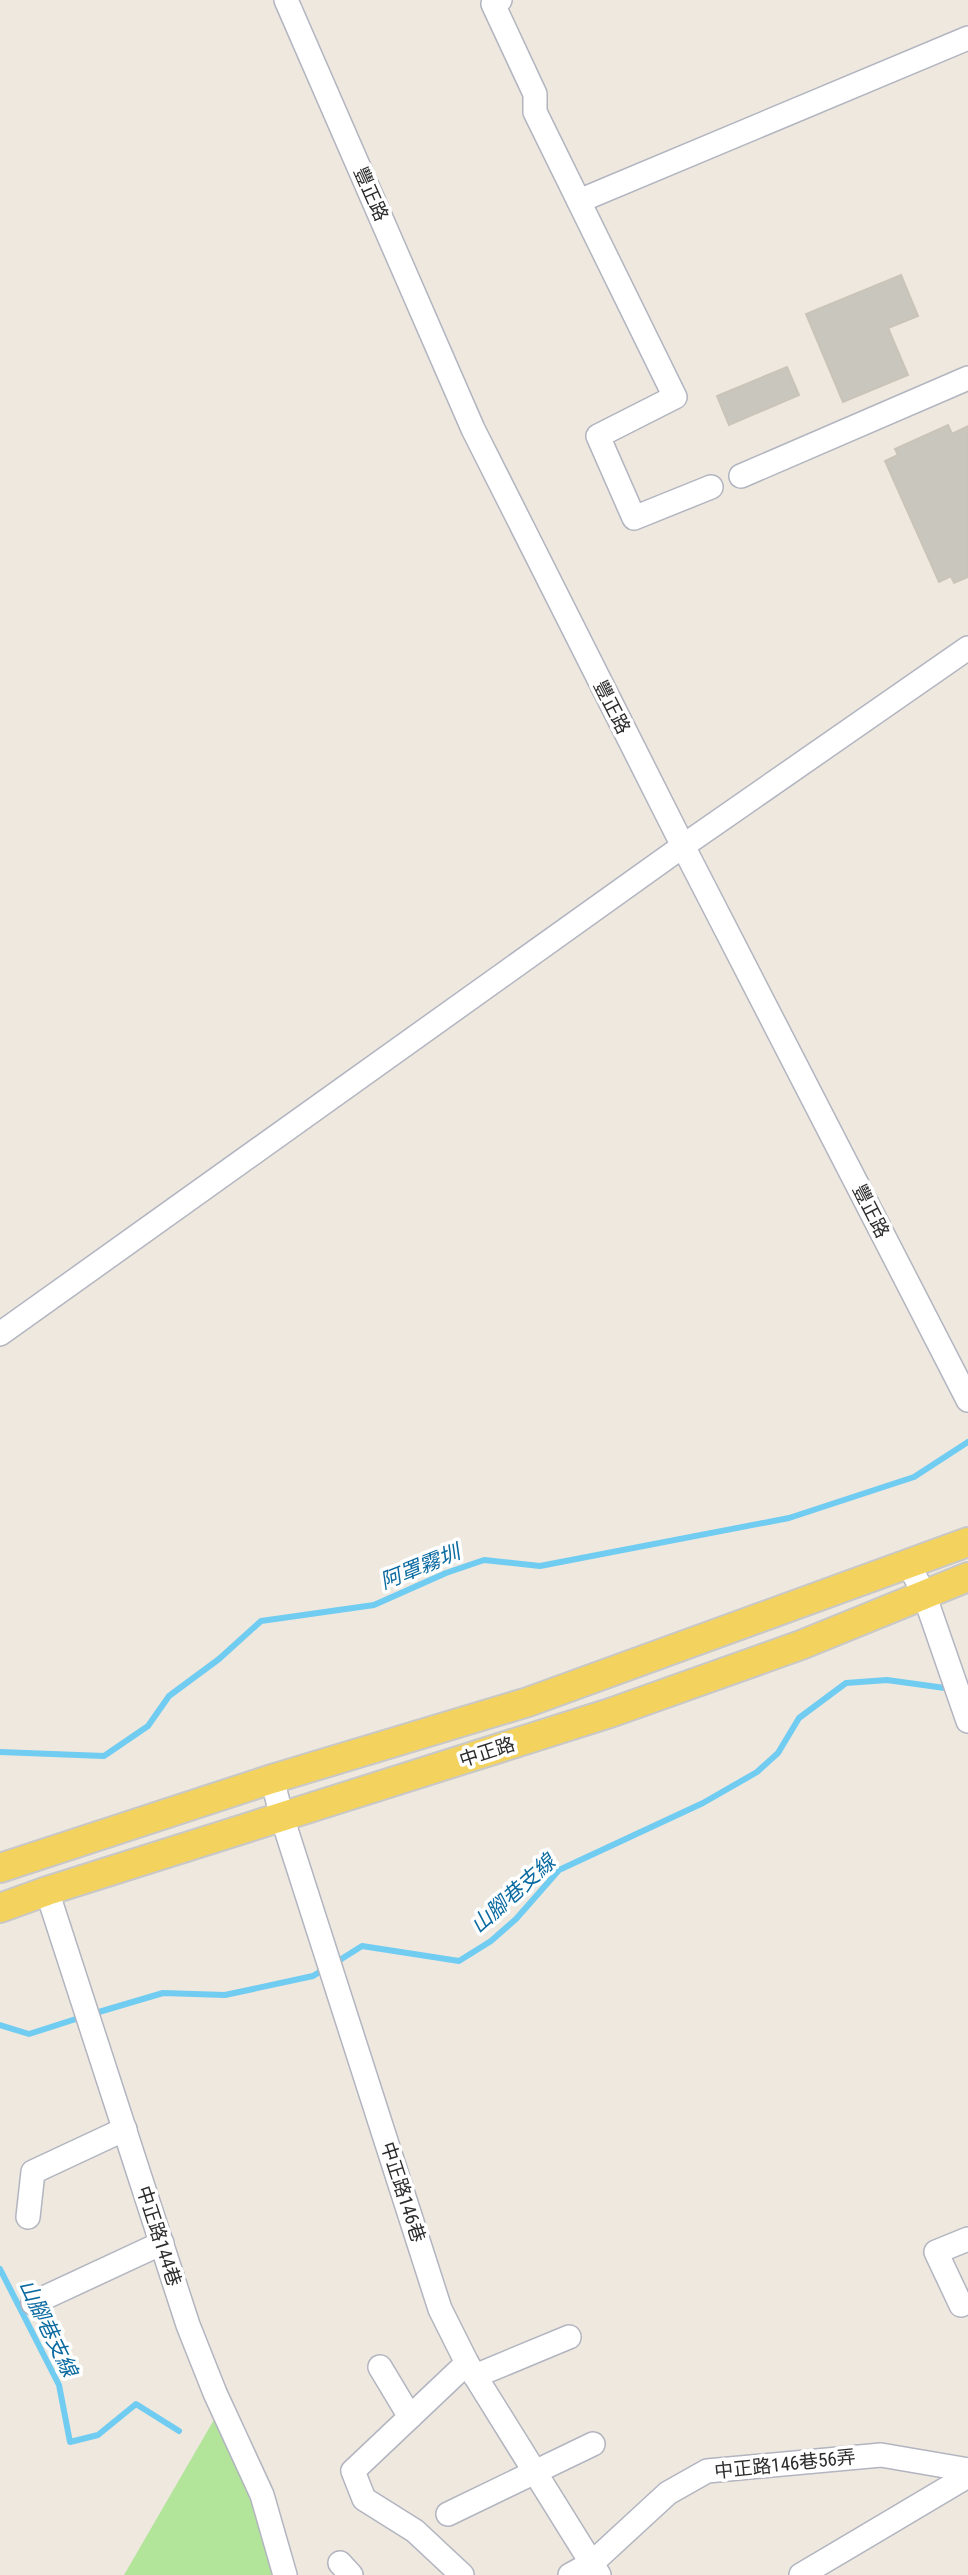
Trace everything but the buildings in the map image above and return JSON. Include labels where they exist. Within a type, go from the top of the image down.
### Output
[{"type":"main road","name":"中正路","points":[[0,1868],[272,1779],[528,1702],[968,1542]]},
{"type":"main road","name":"中正路","points":[[0,1908],[610,1713],[802,1645],[968,1577]]},
{"type":"street","name":"豐正路","points":[[286,0],[472,429],[968,1400]]},
{"type":"street","points":[[500,0],[493,4],[536,94],[535,112],[675,397],[598,436],[634,518],[711,487]]},
{"type":"street","points":[[579,201],[968,38]]},
{"type":"street","points":[[741,476],[968,378]]},
{"type":"street","points":[[0,1334],[683,846],[968,648]]},
{"type":"street","points":[[909,1565],[924,1594],[968,1721]]},
{"type":"street","name":"中正路146巷","points":[[272,1779],[440,2309],[471,2369],[595,2569]]},
{"type":"street","name":"中正路144巷","points":[[47,1891],[188,2325],[215,2393],[262,2495],[285,2575]]},
{"type":"street","points":[[27,2217],[33,2172],[125,2129]]},
{"type":"street","points":[[961,2305],[936,2252],[968,2239]]},
{"type":"street","points":[[33,2303],[162,2243]]},
{"type":"street","points":[[462,2575],[415,2531],[365,2499],[353,2471],[410,2417],[471,2369],[569,2337]]},
{"type":"street","points":[[380,2367],[410,2417]]},
{"type":"street","points":[[448,2514],[593,2444]]},
{"type":"street","name":"中正路146巷56弄","points":[[570,2575],[595,2569],[668,2493],[707,2472],[881,2455],[968,2470]]},
{"type":"street","points":[[802,2575],[968,2476]]},
{"type":"green space","points":[[226,2399],[275,2575],[124,2575]]},
{"type":"waterway","name":"阿罩霧圳","points":[[0,1752],[104,1756],[148,1726],[169,1696],[219,1659],[261,1621],[374,1605],[446,1573],[484,1560],[540,1566],[789,1518],[914,1477],[968,1442]]},
{"type":"waterway","name":"山腳巷支線","points":[[335,1963],[362,1946],[459,1961],[491,1941],[516,1919],[559,1870],[703,1803],[757,1772],[778,1753],[799,1718],[846,1683],[887,1680],[952,1689]]},
{"type":"waterway","name":"山腳巷支線","points":[[92,2014],[163,1993],[225,1995],[313,1976],[326,1968]]},
{"type":"waterway","name":"山腳巷支線","points":[[0,2025],[29,2034],[82,2017]]},
{"type":"waterway","name":"山腳巷支線","points":[[0,2269],[59,2385],[70,2442],[98,2435],[136,2404],[179,2431]]}]
